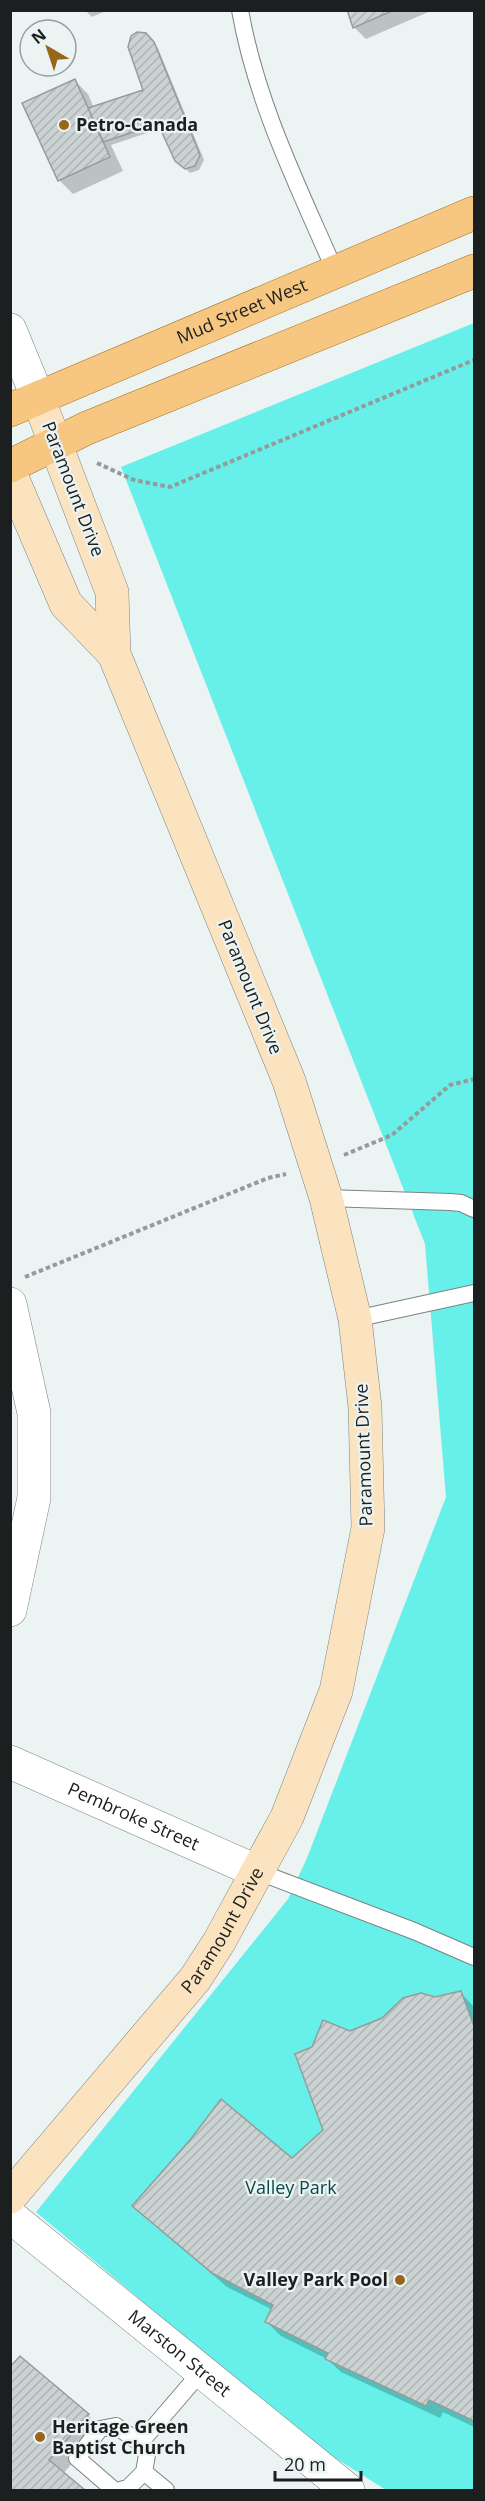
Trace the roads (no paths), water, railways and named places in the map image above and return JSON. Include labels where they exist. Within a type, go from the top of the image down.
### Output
[{"type":"main road","name":"Mud Street West","points":[[24,404],[474,213]]},
{"type":"main road","points":[[10,466],[87,428],[474,272]]},
{"type":"main road","name":"Paramount Drive","points":[[10,2197],[195,1979],[219,1942],[287,1818],[336,1691],[368,1528],[365,1407],[355,1319],[326,1198],[289,1081],[114,654],[112,592],[55,444],[24,404]]},
{"type":"main road","name":"Paramount Drive","points":[[10,473],[66,604],[114,654]]},
{"type":"street","name":"Paramount Drive","points":[[10,330],[24,404]]},
{"type":"street","points":[[10,1610],[34,1498],[34,1413],[16,1291]]},
{"type":"street","name":"Pembroke Street","points":[[10,1762],[256,1871]]},
{"type":"street","name":"Marston Street","points":[[10,2217],[348,2490]]},
{"type":"lane","points":[[240,10],[258,89],[335,271]]},
{"type":"lane","points":[[326,1198],[450,1202],[474,1209]]},
{"type":"lane","points":[[355,1319],[474,1293]]},
{"type":"lane","points":[[256,1871],[414,1931],[474,1957]]},
{"type":"lane","points":[[140,2443],[201,2372]]},
{"type":"lane","points":[[114,2490],[77,2458],[100,2429],[116,2426],[140,2443],[147,2455],[144,2472],[128,2488],[120,2490]]},
{"type":"lane","points":[[144,2472],[166,2490]]},
{"type":"place","name":"Petro-Canada","points":[[64,125]]},
{"type":"place","name":"Valley Park Pool","points":[[400,2280]]},
{"type":"place","name":"Heritage Green Baptist Church","points":[[40,2437]]},
{"type":"park label","name":"Valley Park","points":[[291,2188]]}]
